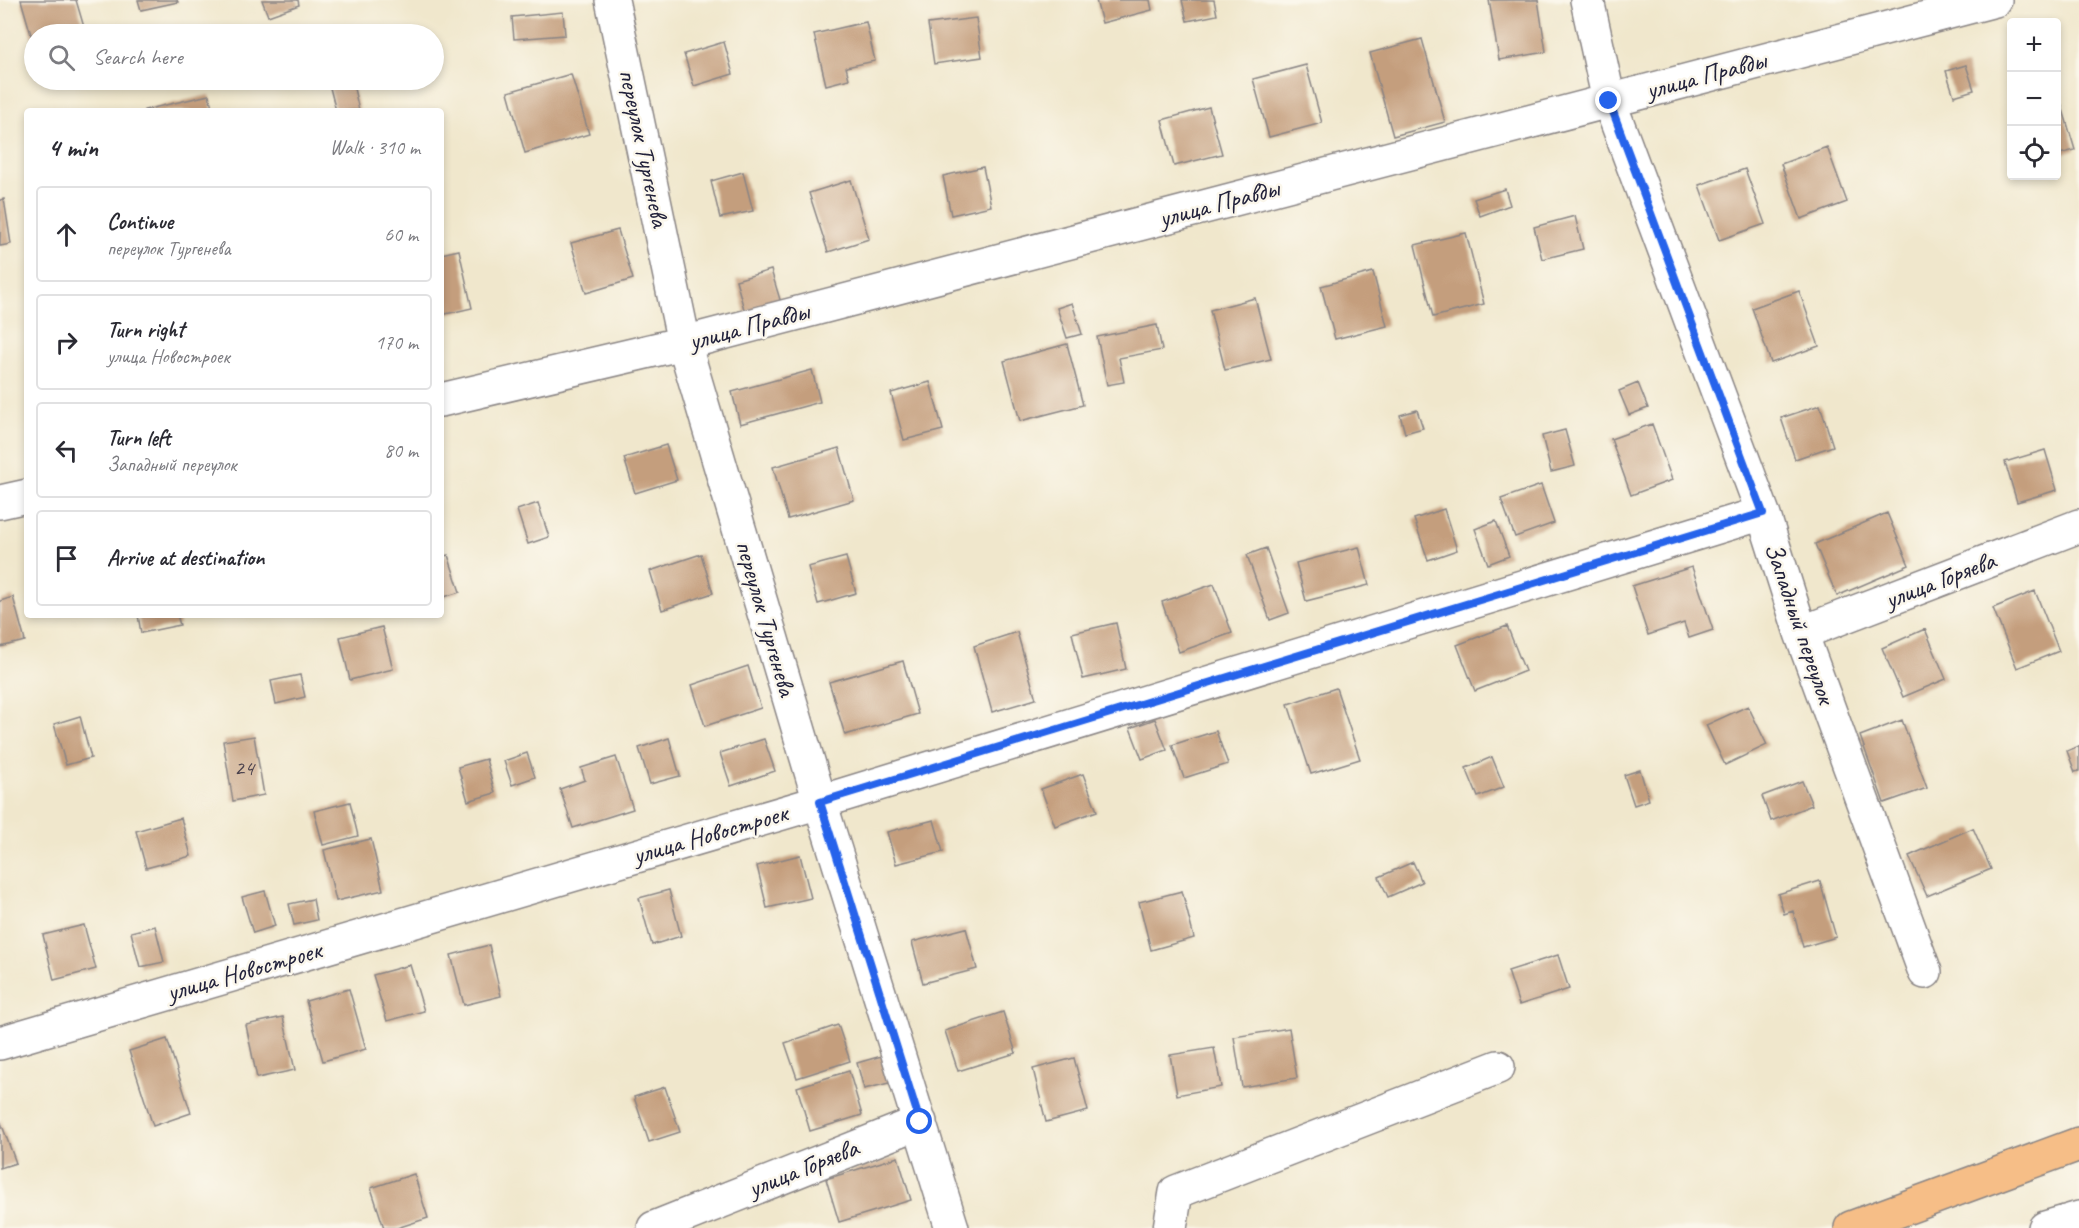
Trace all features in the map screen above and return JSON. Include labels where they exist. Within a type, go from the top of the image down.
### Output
[{"type":"main road","points":[[1851,1228],[2079,1144]]},
{"type":"street","name":"переулок Тургенева","points":[[612,0],[684,343],[820,802],[952,1228]]},
{"type":"street","name":"Западный переулок","points":[[1587,0],[1609,101],[1763,513],[1801,633],[1924,972]]},
{"type":"street","name":"улица Правды","points":[[444,399],[684,343],[1995,0]]},
{"type":"street","points":[[0,502],[24,497]]},
{"type":"street","name":"улица Новостроек","points":[[0,1043],[820,802],[1763,513]]},
{"type":"street","name":"улица Горяева","points":[[1801,633],[2079,526]]},
{"type":"street","points":[[1170,1228],[1176,1192],[1498,1067]]},
{"type":"street","name":"улица Горяева","points":[[654,1228],[920,1122]]},
{"type":"street","points":[[2044,1228],[2079,1218]]},
{"type":"building","points":[[21,0],[76,0],[83,24],[28,24]]},
{"type":"building","points":[[138,0],[177,0],[178,2],[141,10]]},
{"type":"building","points":[[262,0],[298,0],[299,5],[268,16]]},
{"type":"building","points":[[1096,0],[1150,0],[1152,10],[1102,23]]},
{"type":"building","points":[[1182,0],[1214,0],[1217,15],[1187,21]]},
{"type":"building","points":[[1489,0],[1538,0],[1546,52],[1499,60]]},
{"type":"building","points":[[563,12],[565,35],[514,39],[512,17]]},
{"type":"building","points":[[976,18],[982,57],[934,64],[928,24]]},
{"type":"building","points":[[866,22],[875,61],[846,67],[849,79],[826,85],[814,34]]},
{"type":"building","points":[[1422,39],[1445,122],[1393,136],[1370,53]]},
{"type":"building","points":[[724,42],[733,74],[694,86],[684,54]]},
{"type":"building","points":[[1306,65],[1322,123],[1269,137],[1253,79]]},
{"type":"building","points":[[1966,65],[1974,90],[1954,96],[1946,71]]},
{"type":"building","points":[[571,74],[589,134],[525,153],[508,92]]},
{"type":"building","points":[[331,90],[354,90],[359,108],[335,108]]},
{"type":"building","points":[[209,95],[212,108],[153,108]]},
{"type":"building","points":[[2061,103],[2075,150],[2061,154]]},
{"type":"building","points":[[1209,107],[1222,154],[1174,166],[1162,120]]},
{"type":"building","points":[[1827,147],[1847,202],[1801,219],[1781,164]]},
{"type":"building","points":[[983,167],[991,206],[951,215],[943,176]]},
{"type":"building","points":[[1745,169],[1765,224],[1719,240],[1699,185]]},
{"type":"building","points":[[743,172],[753,211],[720,218],[711,181]]},
{"type":"building","points":[[851,180],[869,239],[828,252],[809,193]]},
{"type":"building","points":[[1505,189],[1510,205],[1480,216],[1474,199]]},
{"type":"building","points":[[4,199],[11,244],[0,246],[0,200]]},
{"type":"building","points":[[1575,216],[1583,249],[1542,259],[1534,227]]},
{"type":"building","points":[[618,230],[633,279],[586,293],[571,243]]},
{"type":"building","points":[[1466,233],[1484,304],[1433,317],[1415,245]]},
{"type":"building","points":[[459,250],[472,308],[444,314],[444,253]]},
{"type":"building","points":[[771,270],[781,303],[745,313],[736,280]]},
{"type":"building","points":[[1373,272],[1387,326],[1335,339],[1321,286]]},
{"type":"building","points":[[1799,291],[1819,346],[1771,363],[1752,308]]},
{"type":"building","points":[[1255,298],[1271,359],[1225,370],[1210,310]]},
{"type":"building","points":[[1072,303],[1082,334],[1067,338],[1057,308]]},
{"type":"building","points":[[1157,325],[1162,350],[1119,358],[1124,382],[1107,385],[1097,337]]},
{"type":"building","points":[[1067,344],[1083,405],[1020,421],[1004,361]]},
{"type":"building","points":[[812,370],[820,402],[740,424],[732,392]]},
{"type":"building","points":[[930,382],[943,430],[904,440],[891,393]]},
{"type":"building","points":[[1638,383],[1648,408],[1629,415],[1619,391]]},
{"type":"building","points":[[1820,405],[1833,446],[1795,459],[1781,418]]},
{"type":"building","points":[[1417,410],[1423,428],[1405,433],[1400,415]]},
{"type":"building","points":[[1652,424],[1672,480],[1631,495],[1611,439]]},
{"type":"building","points":[[1565,430],[1575,466],[1551,472],[1542,436]]},
{"type":"building","points":[[666,445],[677,480],[635,493],[624,458]]},
{"type":"building","points":[[839,448],[854,500],[788,519],[773,467]]},
{"type":"building","points":[[2045,450],[2057,490],[2017,502],[2005,462]]},
{"type":"building","points":[[1541,485],[1554,523],[1515,537],[1501,499]]},
{"type":"building","points":[[538,503],[549,537],[528,544],[517,510]]},
{"type":"building","points":[[1444,509],[1457,550],[1428,560],[1414,519]]},
{"type":"building","points":[[1887,513],[1909,565],[1837,596],[1815,544]]},
{"type":"building","points":[[1496,521],[1509,556],[1488,564],[1475,529]]},
{"type":"building","points":[[1359,547],[1369,585],[1306,601],[1296,563]]},
{"type":"building","points":[[1266,548],[1289,613],[1270,620],[1247,555]]},
{"type":"building","points":[[701,554],[713,593],[662,610],[650,571]]},
{"type":"building","points":[[448,555],[460,592],[444,597],[444,556]]},
{"type":"building","points":[[846,557],[856,593],[818,604],[808,567]]},
{"type":"building","points":[[1692,567],[1713,630],[1689,638],[1684,623],[1648,635],[1632,586]]},
{"type":"building","points":[[1214,584],[1232,633],[1179,652],[1162,602]]},
{"type":"building","points":[[2035,591],[2059,651],[2017,668],[1993,608]]},
{"type":"building","points":[[13,597],[25,641],[0,647],[0,601]]},
{"type":"building","points":[[138,618],[178,618],[180,625],[141,633]]},
{"type":"building","points":[[1116,623],[1126,669],[1083,679],[1072,633]]},
{"type":"building","points":[[1507,626],[1525,671],[1475,691],[1457,645]]},
{"type":"building","points":[[382,627],[393,669],[350,680],[340,637]]},
{"type":"building","points":[[1925,629],[1946,679],[1903,697],[1882,648]]},
{"type":"building","points":[[1017,632],[1036,699],[992,712],[974,646]]},
{"type":"building","points":[[903,661],[918,714],[845,735],[829,682]]},
{"type":"building","points":[[748,666],[761,708],[705,726],[692,685]]},
{"type":"building","points":[[300,675],[305,697],[276,704],[271,681]]},
{"type":"building","points":[[1336,688],[1360,759],[1311,774],[1288,704]]},
{"type":"building","points":[[1748,706],[1767,745],[1725,765],[1706,725]]},
{"type":"building","points":[[80,716],[91,758],[66,765],[54,724]]},
{"type":"building","points":[[1155,719],[1167,750],[1142,759],[1130,728]]},
{"type":"building","points":[[1902,720],[1927,788],[1884,803],[1860,736]]},
{"type":"building","points":[[1216,731],[1228,764],[1184,778],[1172,745]]},
{"type":"building","points":[[254,736],[264,795],[233,801],[223,741]]},
{"type":"building","points":[[669,738],[680,776],[650,784],[639,748]]},
{"type":"building","points":[[764,739],[775,771],[731,786],[720,753]]},
{"type":"building","points":[[2079,746],[2079,771],[2075,772],[2067,751]]},
{"type":"building","points":[[527,753],[535,777],[512,785],[504,761]]},
{"type":"building","points":[[616,757],[633,809],[573,828],[560,789],[585,780],[581,768]]},
{"type":"building","points":[[1492,757],[1504,787],[1478,797],[1466,768]]},
{"type":"building","points":[[486,759],[495,793],[468,801],[458,767]]},
{"type":"building","points":[[1640,770],[1649,800],[1634,805],[1624,775]]},
{"type":"building","points":[[1083,774],[1097,811],[1055,826],[1041,789]]},
{"type":"building","points":[[1802,781],[1812,805],[1771,821],[1762,796]]},
{"type":"building","points":[[350,802],[358,836],[323,845],[314,811]]},
{"type":"building","points":[[181,818],[191,856],[146,868],[136,831]]},
{"type":"building","points":[[934,820],[943,852],[896,864],[887,832]]},
{"type":"building","points":[[1973,828],[1991,869],[1927,896],[1909,856]]},
{"type":"building","points":[[371,839],[383,890],[336,901],[324,850]]},
{"type":"building","points":[[800,855],[811,898],[767,908],[757,866]]},
{"type":"building","points":[[1413,862],[1422,882],[1388,897],[1379,877]]},
{"type":"building","points":[[1820,881],[1836,937],[1803,947],[1793,911],[1784,914],[1778,894]]},
{"type":"building","points":[[669,890],[681,936],[652,945],[639,898]]},
{"type":"building","points":[[265,891],[275,926],[253,933],[242,897]]},
{"type":"building","points":[[1182,891],[1194,938],[1151,950],[1139,902]]},
{"type":"building","points":[[313,899],[317,920],[294,925],[289,904]]},
{"type":"building","points":[[84,925],[96,969],[54,980],[43,935]]},
{"type":"building","points":[[155,926],[164,962],[140,967],[131,932]]},
{"type":"building","points":[[966,928],[977,969],[923,983],[912,942]]},
{"type":"building","points":[[489,945],[501,996],[464,1005],[451,955]]},
{"type":"building","points":[[1558,955],[1569,989],[1519,1005],[1508,971]]},
{"type":"building","points":[[410,965],[424,1011],[387,1021],[373,975]]},
{"type":"building","points":[[349,989],[366,1049],[323,1061],[306,1001]]},
{"type":"building","points":[[1003,1012],[1016,1053],[958,1071],[945,1031]]},
{"type":"building","points":[[283,1017],[295,1070],[257,1078],[246,1025]]},
{"type":"building","points":[[838,1025],[850,1061],[797,1078],[785,1043]]},
{"type":"building","points":[[1289,1028],[1297,1078],[1242,1087],[1234,1037]]},
{"type":"building","points":[[167,1039],[191,1113],[153,1126],[129,1051]]},
{"type":"building","points":[[1214,1048],[1221,1087],[1177,1095],[1170,1055]]},
{"type":"building","points":[[885,1055],[893,1082],[864,1089],[857,1063]]},
{"type":"building","points":[[1074,1058],[1088,1111],[1046,1122],[1033,1069]]},
{"type":"building","points":[[849,1071],[862,1115],[810,1131],[797,1087]]},
{"type":"building","points":[[665,1087],[680,1132],[649,1142],[634,1097]]},
{"type":"building","points":[[0,1120],[16,1163],[0,1168]]},
{"type":"building","points":[[898,1157],[911,1200],[839,1222],[826,1179]]},
{"type":"building","points":[[414,1174],[428,1218],[397,1228],[384,1228],[371,1188]]},
{"type":"route","points":[[920,1122],[820,802],[1763,513],[1609,101]]}]
